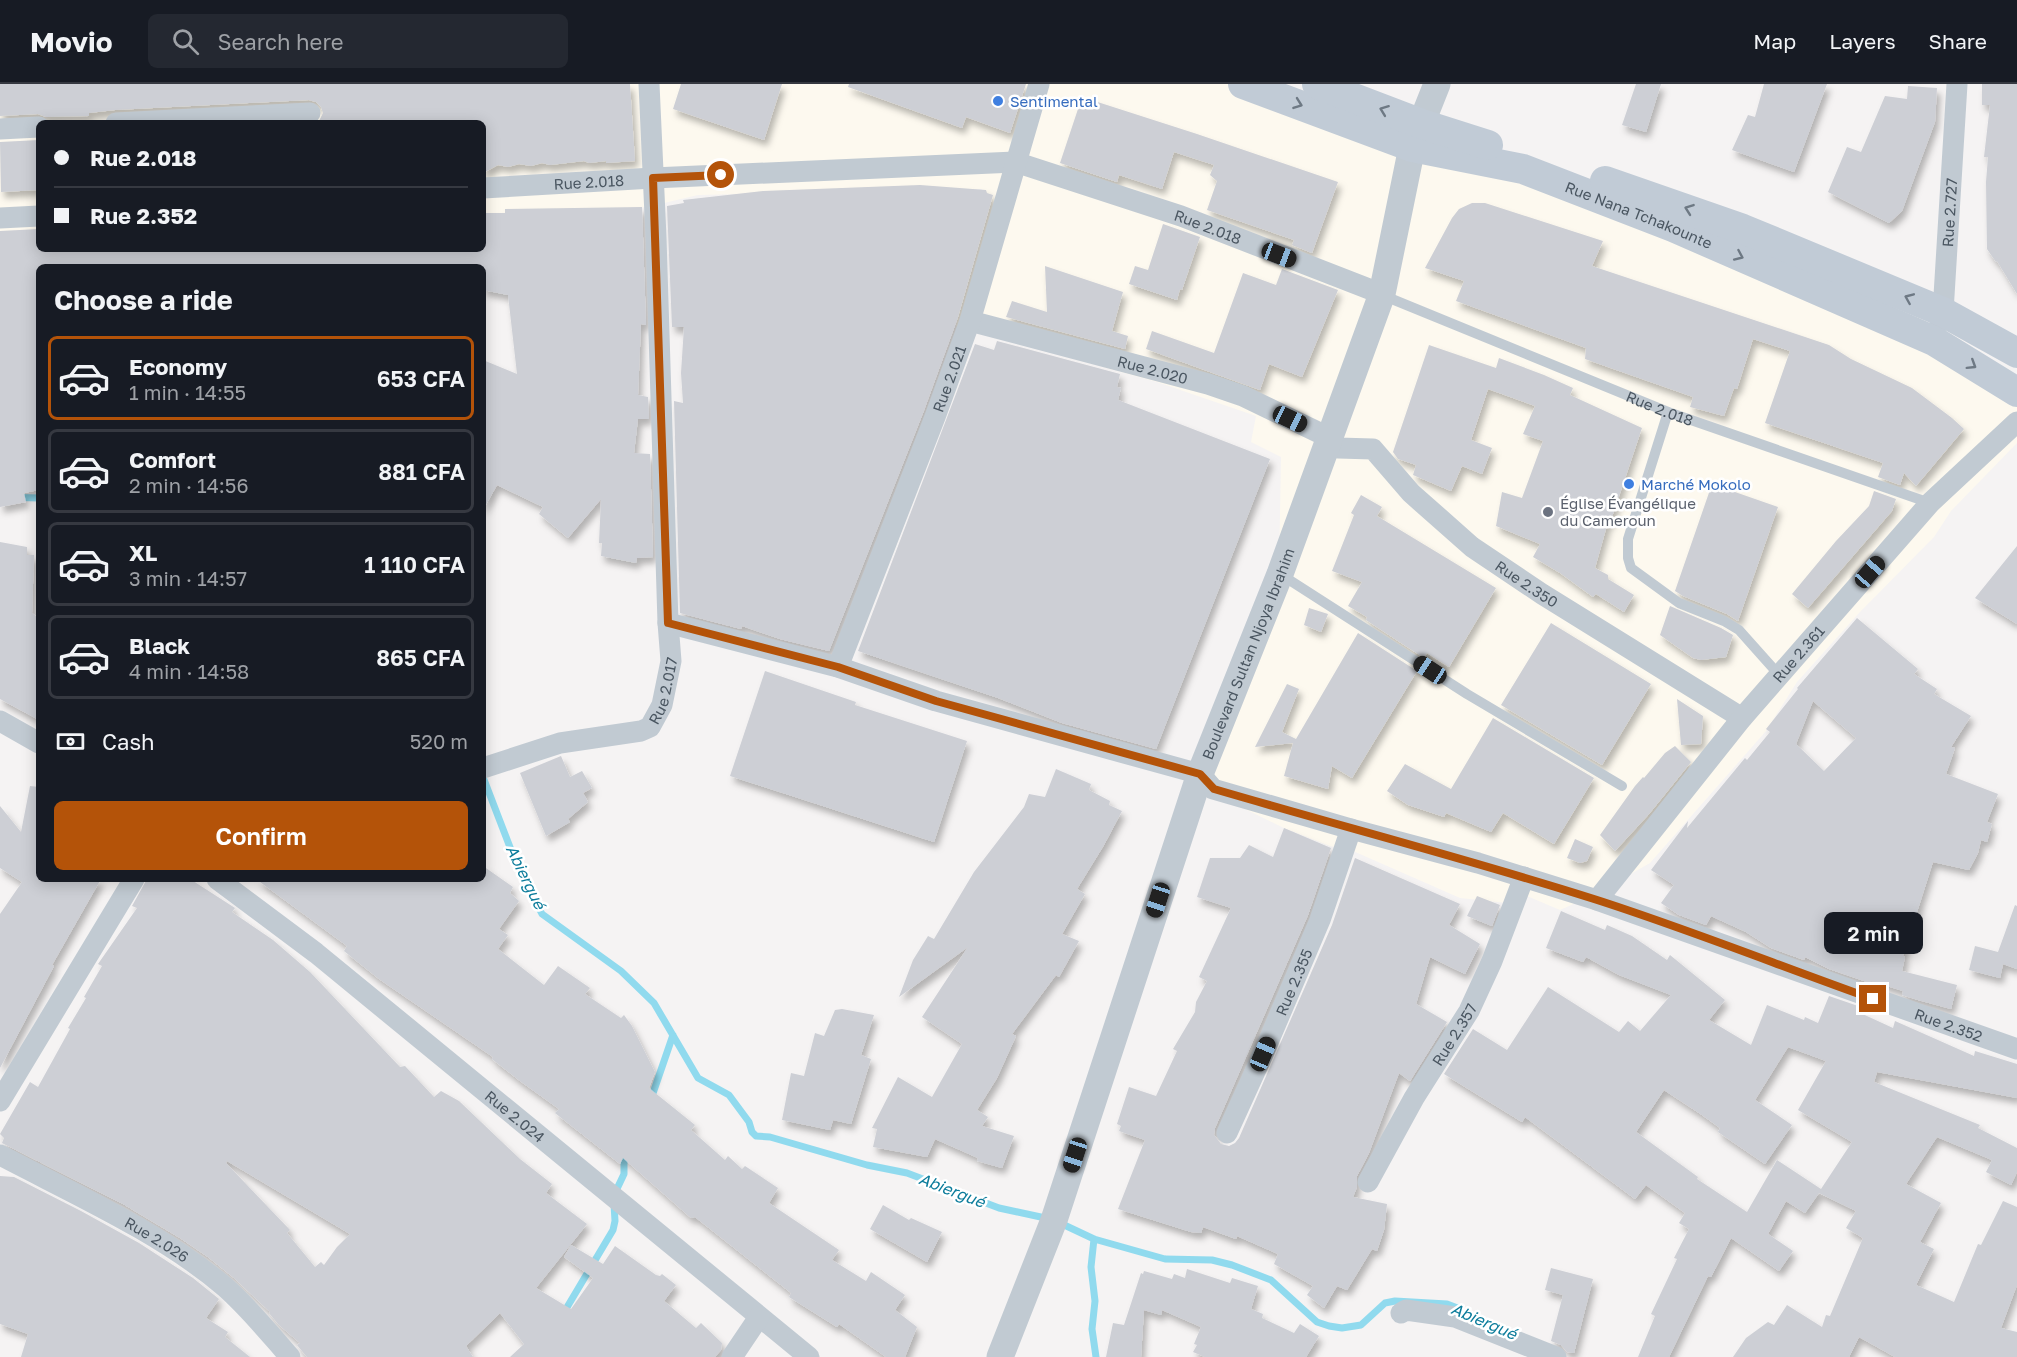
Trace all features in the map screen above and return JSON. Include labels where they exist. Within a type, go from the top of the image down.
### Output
[{"type":"main road","name":"Rue Nana Tchakounte","points":[[1243,84],[1648,206],[1743,229],[1943,312],[2017,353]]},
{"type":"main road","name":"Rue Nana Tchakounte","points":[[1317,84],[1417,136]]},
{"type":"main road","name":"Rue Nana Tchakounte","points":[[1648,206],[1934,341],[2017,392]]},
{"type":"street","name":"Rue 2.017","points":[[486,767],[560,743],[641,731],[650,727],[662,705],[671,651],[668,623],[649,84]]},
{"type":"street","name":"Rue 2.021","points":[[838,667],[936,417],[970,321],[1039,84]]},
{"type":"street","name":"Boulevard Sultan Njoya Ibrahim","points":[[1000,1357],[1054,1220],[1200,774],[1280,574],[1382,294],[1417,136],[1437,84]]},
{"type":"street","name":"Rue 2.727","points":[[1934,341],[1943,312],[1957,84]]},
{"type":"street","points":[[174,120],[310,113]]},
{"type":"street","points":[[0,129],[36,127]]},
{"type":"street","name":"Rue 2.018","points":[[486,188],[1015,162],[1181,216],[1382,294]]},
{"type":"street","points":[[0,218],[36,216]]},
{"type":"street","name":"Rue 2.020","points":[[970,321],[1208,384],[1243,396],[1328,437]]},
{"type":"street","name":"Rue 2.361","points":[[1597,900],[1742,718],[1930,503],[2017,422]]},
{"type":"street","name":"Rue 2.350","points":[[1328,437],[1338,448],[1373,449],[1410,493],[1472,547],[1542,594],[1742,718]]},
{"type":"street","points":[[668,623],[838,667],[936,701],[1200,774]]},
{"type":"street","points":[[0,721],[36,741]]},
{"type":"street","name":"Rue 2.352","points":[[1200,774],[1214,789],[1425,848],[1597,900],[2017,1049]]},
{"type":"street","name":"Rue 2.355","points":[[1227,1132],[1320,920],[1351,829]]},
{"type":"street","name":"Rue 2.357","points":[[1368,1182],[1414,1098],[1469,1011],[1492,961],[1524,877]]},
{"type":"street","points":[[0,1101],[132,882]]},
{"type":"street","name":"Rue 2.024","points":[[231,883],[809,1357]]},
{"type":"street","name":"Rue 2.026","points":[[0,1155],[152,1236],[182,1255],[224,1286],[290,1357]]},
{"type":"street","points":[[1401,1313],[1406,1310],[1455,1317],[1556,1357]]},
{"type":"street","points":[[732,1357],[759,1317]]},
{"type":"lane","name":"Rue 2.018","points":[[1382,294],[1668,412],[1930,503]]},
{"type":"lane","points":[[1668,412],[1628,539],[1628,558],[1631,568],[1679,603],[1724,621],[1739,630],[1780,676]]},
{"type":"lane","points":[[1280,574],[1467,694],[1622,786]]},
{"type":"shaded area","name":"Marché Mokolo","points":[[0,84],[1241,84],[1431,142],[1911,340],[2017,398],[2017,443],[1951,511],[1934,537],[1859,613],[1797,682],[1766,731],[1650,863],[1596,894],[1560,910],[1522,894],[1507,903],[1460,898],[1353,851],[1330,846],[1284,828],[1204,789],[1279,572],[1281,457],[1251,442],[1256,416],[1157,382],[956,326],[982,189],[698,195],[647,207],[486,220],[486,120],[36,120],[36,231],[0,231]]},
{"type":"building","points":[[0,84],[630,84],[635,161],[589,163],[584,161],[550,165],[542,163],[531,166],[519,164],[508,167],[498,165],[486,171],[486,120],[320,120],[323,113],[321,107],[309,100],[115,110],[89,113],[89,116],[46,117],[38,114],[0,116]]},
{"type":"building","points":[[681,84],[782,84],[764,140],[673,109]]},
{"type":"building","points":[[849,84],[1026,84],[1010,133],[966,117],[962,128],[848,87]]},
{"type":"building","points":[[1636,84],[1661,84],[1646,132],[1622,125]]},
{"type":"building","points":[[1764,84],[1827,84],[1794,172],[1732,150],[1748,115],[1755,117]]},
{"type":"building","points":[[1982,84],[2017,84],[2017,294],[1987,249],[1988,157],[1984,157],[1990,105],[1982,105]]},
{"type":"building","points":[[1908,86],[1937,88],[1935,122],[1902,211],[1889,223],[1828,192],[1847,147],[1861,152],[1885,96],[1907,99]]},
{"type":"building","points":[[1082,97],[1338,182],[1312,253],[1292,245],[1294,240],[1207,210],[1217,181],[1210,175],[1214,165],[1174,152],[1162,189],[1119,175],[1117,182],[1060,163]]},
{"type":"building","points":[[36,140],[36,190],[1,192],[0,142]]},
{"type":"building","points":[[920,185],[986,190],[987,193],[993,195],[958,317],[923,413],[829,651],[780,639],[742,626],[741,629],[680,613],[674,401],[683,403],[681,373],[684,327],[672,327],[667,206],[684,203],[683,200],[763,191]]},
{"type":"building","points":[[1472,203],[1485,203],[1603,241],[1592,266],[1829,345],[1851,359],[1912,388],[1964,429],[1916,486],[1904,473],[1900,485],[1878,477],[1883,463],[1765,423],[1790,351],[1753,339],[1737,389],[1734,388],[1724,416],[1690,407],[1693,397],[1585,359],[1586,348],[1456,301],[1464,281],[1425,268],[1452,218],[1459,209]]},
{"type":"building","points":[[642,207],[646,325],[641,324],[638,395],[648,397],[649,419],[638,419],[634,453],[650,454],[653,557],[637,558],[636,563],[601,556],[602,543],[599,543],[601,499],[568,538],[539,514],[543,507],[497,485],[486,505],[486,361],[517,374],[508,295],[486,291],[486,264],[36,264],[36,491],[24,493],[26,502],[0,507],[0,231],[36,229],[36,252],[486,252],[486,213],[505,213],[505,209]]},
{"type":"building","points":[[1163,224],[1200,237],[1177,300],[1129,284],[1135,266],[1148,270]]},
{"type":"building","points":[[1045,266],[1123,292],[1112,331],[1128,336],[1125,349],[1006,317],[1012,301],[1047,312]]},
{"type":"building","points":[[1282,269],[1338,290],[1302,377],[1269,364],[1260,390],[1146,349],[1152,331],[1214,353],[1243,273],[1276,285]]},
{"type":"building","points":[[997,341],[1120,374],[1117,387],[1121,388],[1118,400],[1270,459],[1156,749],[1062,723],[998,698],[858,651],[975,344],[994,350]]},
{"type":"building","points":[[1429,345],[1496,368],[1499,358],[1544,375],[1573,388],[1570,395],[1642,428],[1610,523],[1608,522],[1595,568],[1634,595],[1624,612],[1596,594],[1593,597],[1533,557],[1540,544],[1496,526],[1502,492],[1522,498],[1543,441],[1523,434],[1535,406],[1488,389],[1471,440],[1492,448],[1482,474],[1462,466],[1451,491],[1413,475],[1416,465],[1398,459],[1393,452]]},
{"type":"building","points":[[1712,484],[1778,507],[1738,621],[1675,591]]},
{"type":"building","points":[[1874,491],[1896,499],[1892,511],[1808,608],[1792,594],[1869,506]]},
{"type":"building","points":[[1361,495],[1382,507],[1377,516],[1496,588],[1449,667],[1427,653],[1424,658],[1348,606],[1362,582],[1332,571],[1354,515],[1351,513]]},
{"type":"building","points":[[0,542],[27,547],[27,555],[34,555],[32,613],[36,616],[36,718],[0,699]]},
{"type":"building","points":[[2017,546],[2017,624],[1975,598]]},
{"type":"building","points":[[1670,606],[1733,635],[1726,657],[1701,660],[1693,658],[1660,635]]},
{"type":"building","points":[[1309,608],[1328,614],[1321,632],[1304,625]]},
{"type":"building","points":[[1857,618],[1918,669],[1914,674],[1937,689],[1934,694],[1971,716],[1951,747],[1955,748],[1946,774],[1998,794],[1987,822],[1992,824],[1987,842],[1981,840],[1978,853],[1969,870],[1933,862],[1903,956],[1905,957],[1902,971],[1957,985],[1951,1009],[1902,995],[1903,991],[1871,981],[1870,983],[1829,969],[1805,957],[1804,960],[1771,948],[1746,932],[1711,916],[1706,925],[1679,915],[1661,903],[1674,885],[1651,870],[1688,821],[1687,828],[1745,758],[1747,760],[1770,732],[1766,729],[1797,688]],"holes":[[[1813,701],[1856,738],[1824,771],[1796,744]]]},
{"type":"building","points":[[1551,623],[1651,684],[1602,765],[1501,705]]},
{"type":"building","points":[[1358,633],[1417,671],[1352,778],[1332,766],[1328,789],[1284,776],[1293,743],[1255,747],[1287,684],[1299,689],[1282,732],[1296,739]]},
{"type":"building","points":[[765,671],[856,702],[855,705],[967,741],[934,842],[730,776]]},
{"type":"building","points":[[1677,699],[1703,716],[1701,744],[1681,745]]},
{"type":"building","points":[[1493,718],[1594,778],[1554,844],[1503,813],[1491,832],[1446,813],[1444,817],[1408,805],[1387,791],[1405,764],[1451,789]]},
{"type":"building","points":[[1675,746],[1691,762],[1649,814],[1615,851],[1600,835],[1635,786],[1665,753]]},
{"type":"building","points":[[561,756],[570,777],[582,771],[592,788],[583,793],[588,802],[568,819],[570,822],[546,836],[520,773]]},
{"type":"building","points":[[1056,769],[1091,784],[1089,790],[1110,801],[1109,805],[1122,811],[1077,889],[1085,894],[1062,934],[1079,941],[1059,977],[1056,975],[1012,1034],[1016,1036],[997,1078],[977,1110],[988,1117],[982,1126],[1014,1136],[1002,1168],[977,1161],[978,1158],[935,1139],[927,1157],[873,1147],[877,1129],[872,1128],[898,1077],[932,1097],[962,1044],[922,1017],[968,947],[899,997],[913,960],[928,936],[934,939],[974,872],[1024,807],[1029,794],[1045,797]]},
{"type":"building","points":[[30,786],[36,787],[36,882],[99,882],[52,965],[54,966],[0,1068],[0,914],[22,882],[0,868],[0,806],[21,832]]},
{"type":"building","points":[[1284,828],[1331,848],[1308,915],[1215,1128],[1214,1135],[1221,1144],[1229,1146],[1239,1138],[1332,925],[1355,858],[1460,904],[1449,925],[1480,944],[1465,974],[1430,957],[1416,1004],[1447,1022],[1410,1081],[1399,1073],[1369,1153],[1357,1176],[1357,1187],[1353,1197],[1387,1204],[1384,1230],[1377,1251],[1372,1249],[1347,1290],[1337,1286],[1324,1308],[1307,1295],[1313,1286],[1274,1264],[1278,1254],[1237,1236],[1236,1239],[1203,1227],[1201,1233],[1191,1232],[1118,1209],[1145,1140],[1119,1131],[1121,1126],[1117,1124],[1129,1087],[1156,1096],[1177,1051],[1173,1049],[1195,1012],[1196,1002],[1207,981],[1199,977],[1231,908],[1197,897],[1210,858],[1240,858],[1249,845],[1273,857]]},
{"type":"building","points":[[1575,839],[1593,847],[1587,861],[1580,863],[1567,858]]},
{"type":"building","points":[[486,868],[513,887],[510,893],[519,901],[499,929],[508,935],[498,949],[544,985],[558,966],[590,988],[585,994],[621,1018],[624,1015],[655,1072],[649,1088],[695,1125],[691,1130],[725,1160],[728,1156],[742,1169],[745,1166],[778,1188],[769,1203],[839,1250],[832,1260],[866,1281],[871,1272],[905,1295],[895,1310],[917,1327],[905,1357],[886,1357],[839,1324],[837,1327],[789,1297],[791,1293],[695,1217],[691,1218],[623,1158],[620,1164],[555,1113],[559,1109],[492,1059],[493,1057],[379,979],[344,951],[347,946],[260,882],[486,882]]},
{"type":"building","points":[[145,882],[195,882],[235,908],[232,912],[273,940],[310,972],[400,1067],[405,1066],[434,1097],[441,1091],[459,1101],[520,1159],[552,1184],[546,1193],[587,1224],[536,1288],[571,1309],[593,1278],[564,1257],[571,1245],[603,1264],[615,1246],[656,1275],[662,1274],[676,1285],[664,1301],[696,1328],[701,1323],[722,1343],[721,1350],[715,1357],[510,1357],[524,1344],[500,1313],[466,1346],[473,1357],[307,1357],[297,1345],[300,1343],[279,1325],[270,1312],[208,1257],[123,1204],[2,1143],[4,1138],[0,1134],[30,1082],[38,1087],[102,966],[98,964],[137,908],[132,906]],"holes":[[[227,1161],[350,1234],[324,1265],[321,1262],[315,1267],[287,1233],[290,1230],[226,1163]]]},
{"type":"building","points":[[1477,896],[1500,905],[1492,926],[1467,916]]},
{"type":"building","points":[[2015,905],[2017,906],[2017,969],[2003,964],[2000,978],[1969,970],[1975,946],[1998,952]]},
{"type":"building","points":[[1561,911],[1605,930],[1607,925],[1632,936],[1667,960],[1670,955],[1725,1000],[1709,1020],[1751,1045],[1767,1005],[1804,1020],[1805,1017],[1818,1023],[1829,996],[1858,1006],[1856,1011],[1893,1028],[1895,1021],[1974,1056],[1975,1051],[2017,1064],[2017,1098],[1877,1072],[1874,1082],[1980,1125],[1978,1128],[2017,1148],[2017,1172],[2011,1185],[1986,1172],[1992,1160],[1937,1137],[1906,1184],[1941,1203],[1920,1242],[1934,1249],[1916,1285],[1954,1302],[1978,1244],[1981,1245],[2003,1201],[2017,1207],[2017,1285],[2001,1328],[2017,1332],[2017,1357],[1895,1357],[1859,1337],[1849,1357],[1733,1357],[1746,1338],[1768,1322],[1774,1325],[1787,1305],[1822,1327],[1826,1315],[1830,1316],[1863,1238],[1846,1228],[1856,1211],[1819,1193],[1805,1213],[1786,1201],[1768,1234],[1793,1251],[1779,1271],[1731,1238],[1711,1277],[1708,1276],[1669,1357],[1638,1357],[1655,1316],[1651,1314],[1677,1259],[1674,1258],[1689,1229],[1679,1223],[1685,1213],[1646,1185],[1635,1199],[1525,1117],[1522,1122],[1444,1074],[1473,1029],[1507,1050],[1548,987],[1619,1032],[1628,1021],[1640,1031],[1671,995],[1619,975],[1586,957],[1583,962],[1546,948]],"holes":[[[1788,1047],[1826,1061],[1798,1110],[1852,1142],[1821,1189],[1777,1160],[1747,1212],[1697,1179],[1698,1177],[1636,1132],[1664,1090],[1720,1128],[1718,1132],[1765,1164],[1792,1125],[1755,1100]]]},
{"type":"building","points":[[842,1009],[874,1015],[861,1055],[871,1059],[851,1124],[833,1120],[830,1130],[782,1120],[791,1073],[804,1076],[815,1033],[824,1036],[835,1010]]},
{"type":"building","points":[[0,1176],[14,1177],[81,1211],[139,1243],[193,1278],[219,1299],[206,1318],[228,1332],[225,1337],[250,1357],[21,1357],[28,1334],[0,1324]]},
{"type":"building","points":[[883,1205],[909,1220],[911,1218],[942,1232],[927,1262],[870,1229]]},
{"type":"building","points":[[1551,1268],[1593,1279],[1574,1353],[1567,1352],[1561,1345],[1551,1341],[1563,1295],[1545,1290]]},
{"type":"building","points":[[1187,1269],[1230,1283],[1232,1278],[1258,1286],[1251,1309],[1263,1314],[1262,1318],[1294,1333],[1300,1324],[1319,1336],[1306,1357],[1205,1357],[1193,1352],[1201,1327],[1162,1310],[1161,1315],[1144,1310],[1141,1357],[1106,1357],[1113,1323],[1124,1325],[1141,1273],[1143,1274],[1144,1271],[1172,1279],[1174,1274],[1185,1278]]},
{"type":"waterway","name":"Abiergué","points":[[0,497],[36,498]]},
{"type":"waterway","name":"Abiergué","points":[[486,785],[518,868],[542,914],[621,971],[654,1003],[698,1078],[729,1095],[749,1122],[756,1136],[770,1137],[867,1165],[907,1173],[999,1208],[1050,1219]]},
{"type":"waterway","points":[[651,1099],[673,1035]]},
{"type":"waterway","points":[[615,1193],[624,1174],[624,1161],[628,1153]]},
{"type":"waterway","points":[[563,1314],[613,1230],[614,1204]]},
{"type":"waterway","name":"Abiergué","points":[[1060,1223],[1094,1239],[1165,1259],[1212,1260],[1232,1265],[1271,1280],[1317,1322],[1329,1326],[1342,1328],[1361,1325],[1385,1303],[1395,1301],[1447,1304],[1460,1309]]},
{"type":"waterway","points":[[1094,1239],[1091,1267],[1095,1301],[1092,1329],[1096,1357]]},
{"type":"place","name":"Sentimental","points":[[998,101]]},
{"type":"place","name":"Marché Mokolo","points":[[1629,484]]},
{"type":"place","name":"Église Évangélique du Cameroun","points":[[1548,512]]},
{"type":"route","points":[[721,175],[653,178],[668,623],[838,667],[936,701],[1200,774],[1214,789],[1478,863],[1597,900],[1873,999]]}]
